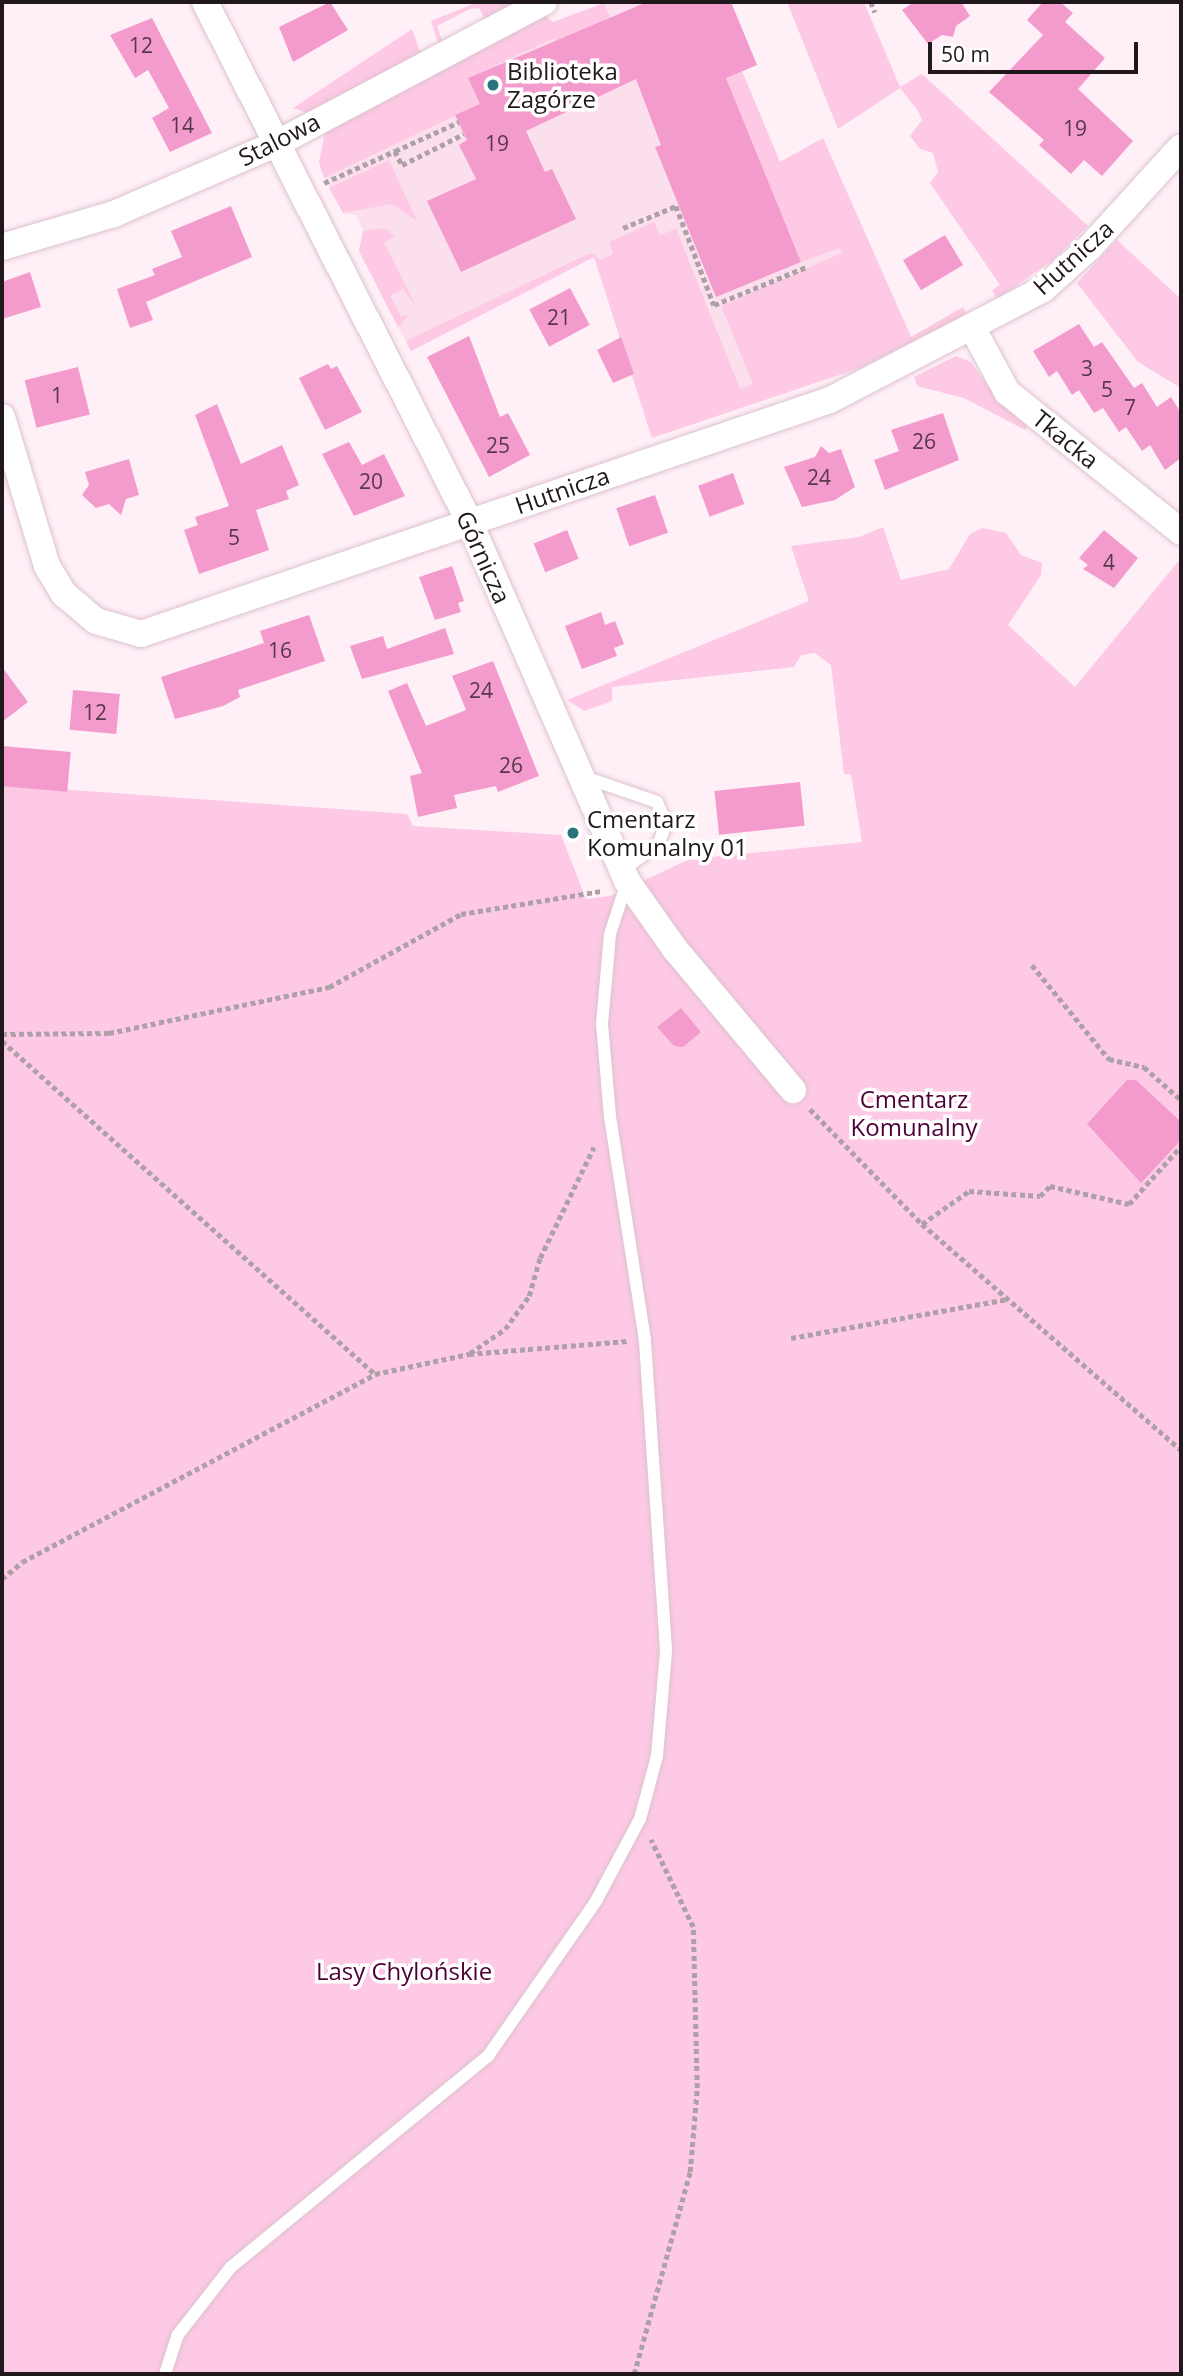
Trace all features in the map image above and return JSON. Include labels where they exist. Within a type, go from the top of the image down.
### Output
[{"type":"street","name":"Górnicza","points":[[205,2],[469,521],[623,876],[675,949],[793,1090]]},
{"type":"street","name":"Stalowa","points":[[2,247],[114,214],[276,144],[544,2]]},
{"type":"street","name":"Hutnicza","points":[[2,417],[47,566],[64,594],[96,621],[141,634],[830,400],[972,329],[1043,289],[1090,247],[1181,147]]},
{"type":"street","name":"Tkacka","points":[[972,329],[1007,392],[1181,532]]},
{"type":"lane","points":[[165,2374],[177,2336],[231,2267],[488,2056],[596,1900],[640,1819],[657,1756],[666,1650],[645,1340],[610,1117],[602,1024],[610,934],[623,876],[634,862],[659,843],[666,823],[657,802],[605,788],[579,774]]},
{"type":"path","points":[[871,2],[875,12]]},
{"type":"path","points":[[320,185],[459,122]]},
{"type":"path","points":[[395,151],[402,165],[464,134]]},
{"type":"path","points":[[623,228],[676,206],[714,305],[723,298],[806,267]]},
{"type":"path","points":[[2,1034],[109,1033],[329,987],[461,914],[623,876]]},
{"type":"path","points":[[1032,965],[1109,1059],[1144,1067],[1181,1100]]},
{"type":"path","points":[[2,1041],[375,1374]]},
{"type":"path","points":[[793,1090],[922,1224],[1181,1450]]},
{"type":"path","points":[[469,1354],[505,1329],[529,1296],[569,1192],[610,1117]]},
{"type":"path","points":[[922,1224],[970,1191],[1040,1196],[1049,1186],[1129,1204],[1181,1146]]},
{"type":"path","points":[[791,1338],[1008,1298]]},
{"type":"path","points":[[2,1579],[22,1562],[375,1374],[469,1354],[645,1340]]},
{"type":"path","points":[[634,2374],[690,2172],[697,2088],[693,1927],[640,1819]]},
{"type":"shaded area","points":[[606,2],[713,2],[780,162],[823,138],[911,337],[652,438],[594,257],[411,351],[359,251],[363,231],[356,215],[343,213],[320,169],[325,155],[564,20]]},
{"type":"green space","points":[[478,2],[533,2],[488,25],[479,8],[470,9],[437,26],[443,43],[438,43],[431,21]]},
{"type":"green space","points":[[695,2],[713,2],[780,162],[823,138],[911,337],[963,307],[967,314],[860,368],[652,438],[594,257],[411,351],[406,341],[588,254],[594,254],[600,260],[613,254],[609,242],[654,222],[660,235],[676,229],[740,389],[753,384],[721,306],[842,253],[840,248],[801,262]]},
{"type":"green space","points":[[787,2],[864,2],[900,87],[922,74],[1088,226],[1053,260],[997,299],[992,290],[1000,285],[930,183],[938,172],[933,153],[920,149],[910,136],[922,120],[918,111],[900,88],[838,129]]},
{"type":"green space","points":[[604,3],[610,17],[559,45],[555,38],[468,78],[480,104],[324,178],[319,162],[326,127],[540,11],[553,22]]},
{"type":"green space","points":[[412,29],[421,54],[314,115],[293,108]]},
{"type":"green space","points":[[389,160],[417,221],[392,204],[343,213],[329,188]]},
{"type":"green space","points":[[384,228],[396,236],[384,242],[417,308],[403,289],[390,296],[401,316],[409,315],[398,327],[359,251],[363,231]]},
{"type":"green space","points":[[1117,240],[1181,299],[1181,388],[1138,362],[1077,283]]},
{"type":"green space","points":[[956,356],[971,362],[995,396],[1028,426],[1025,430],[964,398],[917,386],[914,377]]},
{"type":"green space","name":"Lasy Chylońskie","points":[[883,527],[901,580],[949,569],[970,534],[982,528],[1006,533],[1021,555],[1042,563],[1041,575],[1008,625],[1075,687],[1181,558],[1181,2374],[2,2374],[2,785],[407,814],[413,826],[561,835],[586,899],[610,896],[690,859],[862,842],[851,774],[844,774],[831,665],[815,653],[801,655],[794,667],[612,687],[612,701],[584,711],[567,700],[809,601],[791,546],[859,537]]},
{"type":"building","points":[[330,2],[348,30],[293,62],[279,27]]},
{"type":"building","points":[[647,2],[731,2],[757,65],[726,78],[801,262],[716,297],[655,147],[661,145],[636,79],[526,131],[545,172],[552,169],[576,219],[461,272],[427,201],[476,179],[459,145],[467,140],[455,115],[480,104],[468,78]]},
{"type":"building","points":[[914,2],[961,2],[970,16],[956,26],[953,37],[942,35],[928,44],[902,10]]},
{"type":"building","points":[[1043,2],[1060,2],[1073,13],[1065,22],[1105,58],[1078,89],[1133,141],[1102,176],[1084,160],[1071,174],[1039,145],[1044,140],[989,92],[1043,35],[1027,20]]},
{"type":"building","points":[[152,18],[212,133],[170,152],[152,118],[169,108],[148,70],[135,78],[110,35]]},
{"type":"building","points":[[231,206],[252,257],[146,302],[153,320],[130,328],[117,289],[155,275],[152,269],[182,257],[171,231]]},
{"type":"building","points":[[945,235],[963,265],[921,290],[903,260]]},
{"type":"building","points":[[30,272],[41,307],[2,319],[2,282]]},
{"type":"building","points":[[570,288],[590,325],[549,347],[529,310]]},
{"type":"building","points":[[1079,324],[1094,347],[1102,342],[1134,388],[1142,383],[1157,407],[1171,397],[1181,413],[1181,458],[1165,470],[1150,445],[1142,451],[1126,427],[1119,432],[1103,408],[1094,413],[1079,390],[1072,395],[1057,371],[1049,377],[1033,351]]},
{"type":"building","points":[[469,336],[500,417],[508,413],[530,455],[489,477],[427,357]]},
{"type":"building","points":[[621,337],[634,374],[613,383],[597,350]]},
{"type":"building","points":[[328,364],[331,369],[337,366],[362,412],[325,430],[299,378]]},
{"type":"building","points":[[78,367],[90,415],[36,428],[25,380]]},
{"type":"building","points":[[217,404],[241,464],[282,445],[299,485],[286,491],[289,499],[256,510],[269,550],[199,574],[184,530],[198,525],[195,517],[229,506],[195,415]]},
{"type":"building","points":[[943,413],[959,460],[885,490],[874,460],[899,451],[891,430]]},
{"type":"building","points":[[349,442],[362,465],[384,454],[405,496],[354,516],[322,454]]},
{"type":"building","points":[[821,446],[829,453],[841,449],[855,487],[835,500],[802,507],[784,467],[815,457]]},
{"type":"building","points":[[129,459],[139,495],[126,499],[121,515],[109,504],[96,508],[82,495],[89,485],[85,472]]},
{"type":"building","points":[[733,473],[744,504],[710,517],[698,486]]},
{"type":"building","points":[[655,495],[668,533],[629,546],[616,508]]},
{"type":"building","points":[[567,530],[579,559],[545,572],[534,543]]},
{"type":"building","points":[[1104,530],[1138,558],[1114,588],[1083,569],[1088,565],[1079,558]]},
{"type":"building","points":[[452,566],[464,601],[458,603],[461,612],[435,620],[419,577]]},
{"type":"building","points":[[601,612],[605,625],[615,621],[624,644],[614,648],[617,656],[582,669],[565,626]]},
{"type":"building","points":[[309,615],[325,661],[238,690],[240,697],[223,706],[175,719],[161,677],[264,643],[260,631]]},
{"type":"building","points":[[445,628],[454,654],[362,679],[350,646],[383,636],[387,649]]},
{"type":"building","points":[[493,661],[539,776],[498,792],[496,786],[454,795],[457,808],[418,817],[410,776],[422,773],[388,691],[407,683],[426,726],[466,710],[452,676]]},
{"type":"building","points":[[2,667],[28,702],[2,722]]},
{"type":"building","points":[[73,690],[120,694],[116,734],[70,730]]},
{"type":"building","points":[[2,746],[71,752],[67,792],[2,786]]},
{"type":"building","points":[[800,782],[805,826],[719,835],[714,791]]},
{"type":"building","points":[[681,1008],[701,1032],[683,1047],[674,1046],[657,1027]]},
{"type":"building","points":[[1127,1080],[1136,1080],[1181,1122],[1181,1140],[1141,1183],[1087,1124]]},
{"type":"place","name":"Biblioteka Zagórze","points":[[493,85]]},
{"type":"place","name":"Cmentarz Komunalny 01","points":[[573,833]]},
{"type":"park label","name":"Cmentarz Komunalny","points":[[914,1113]]}]
